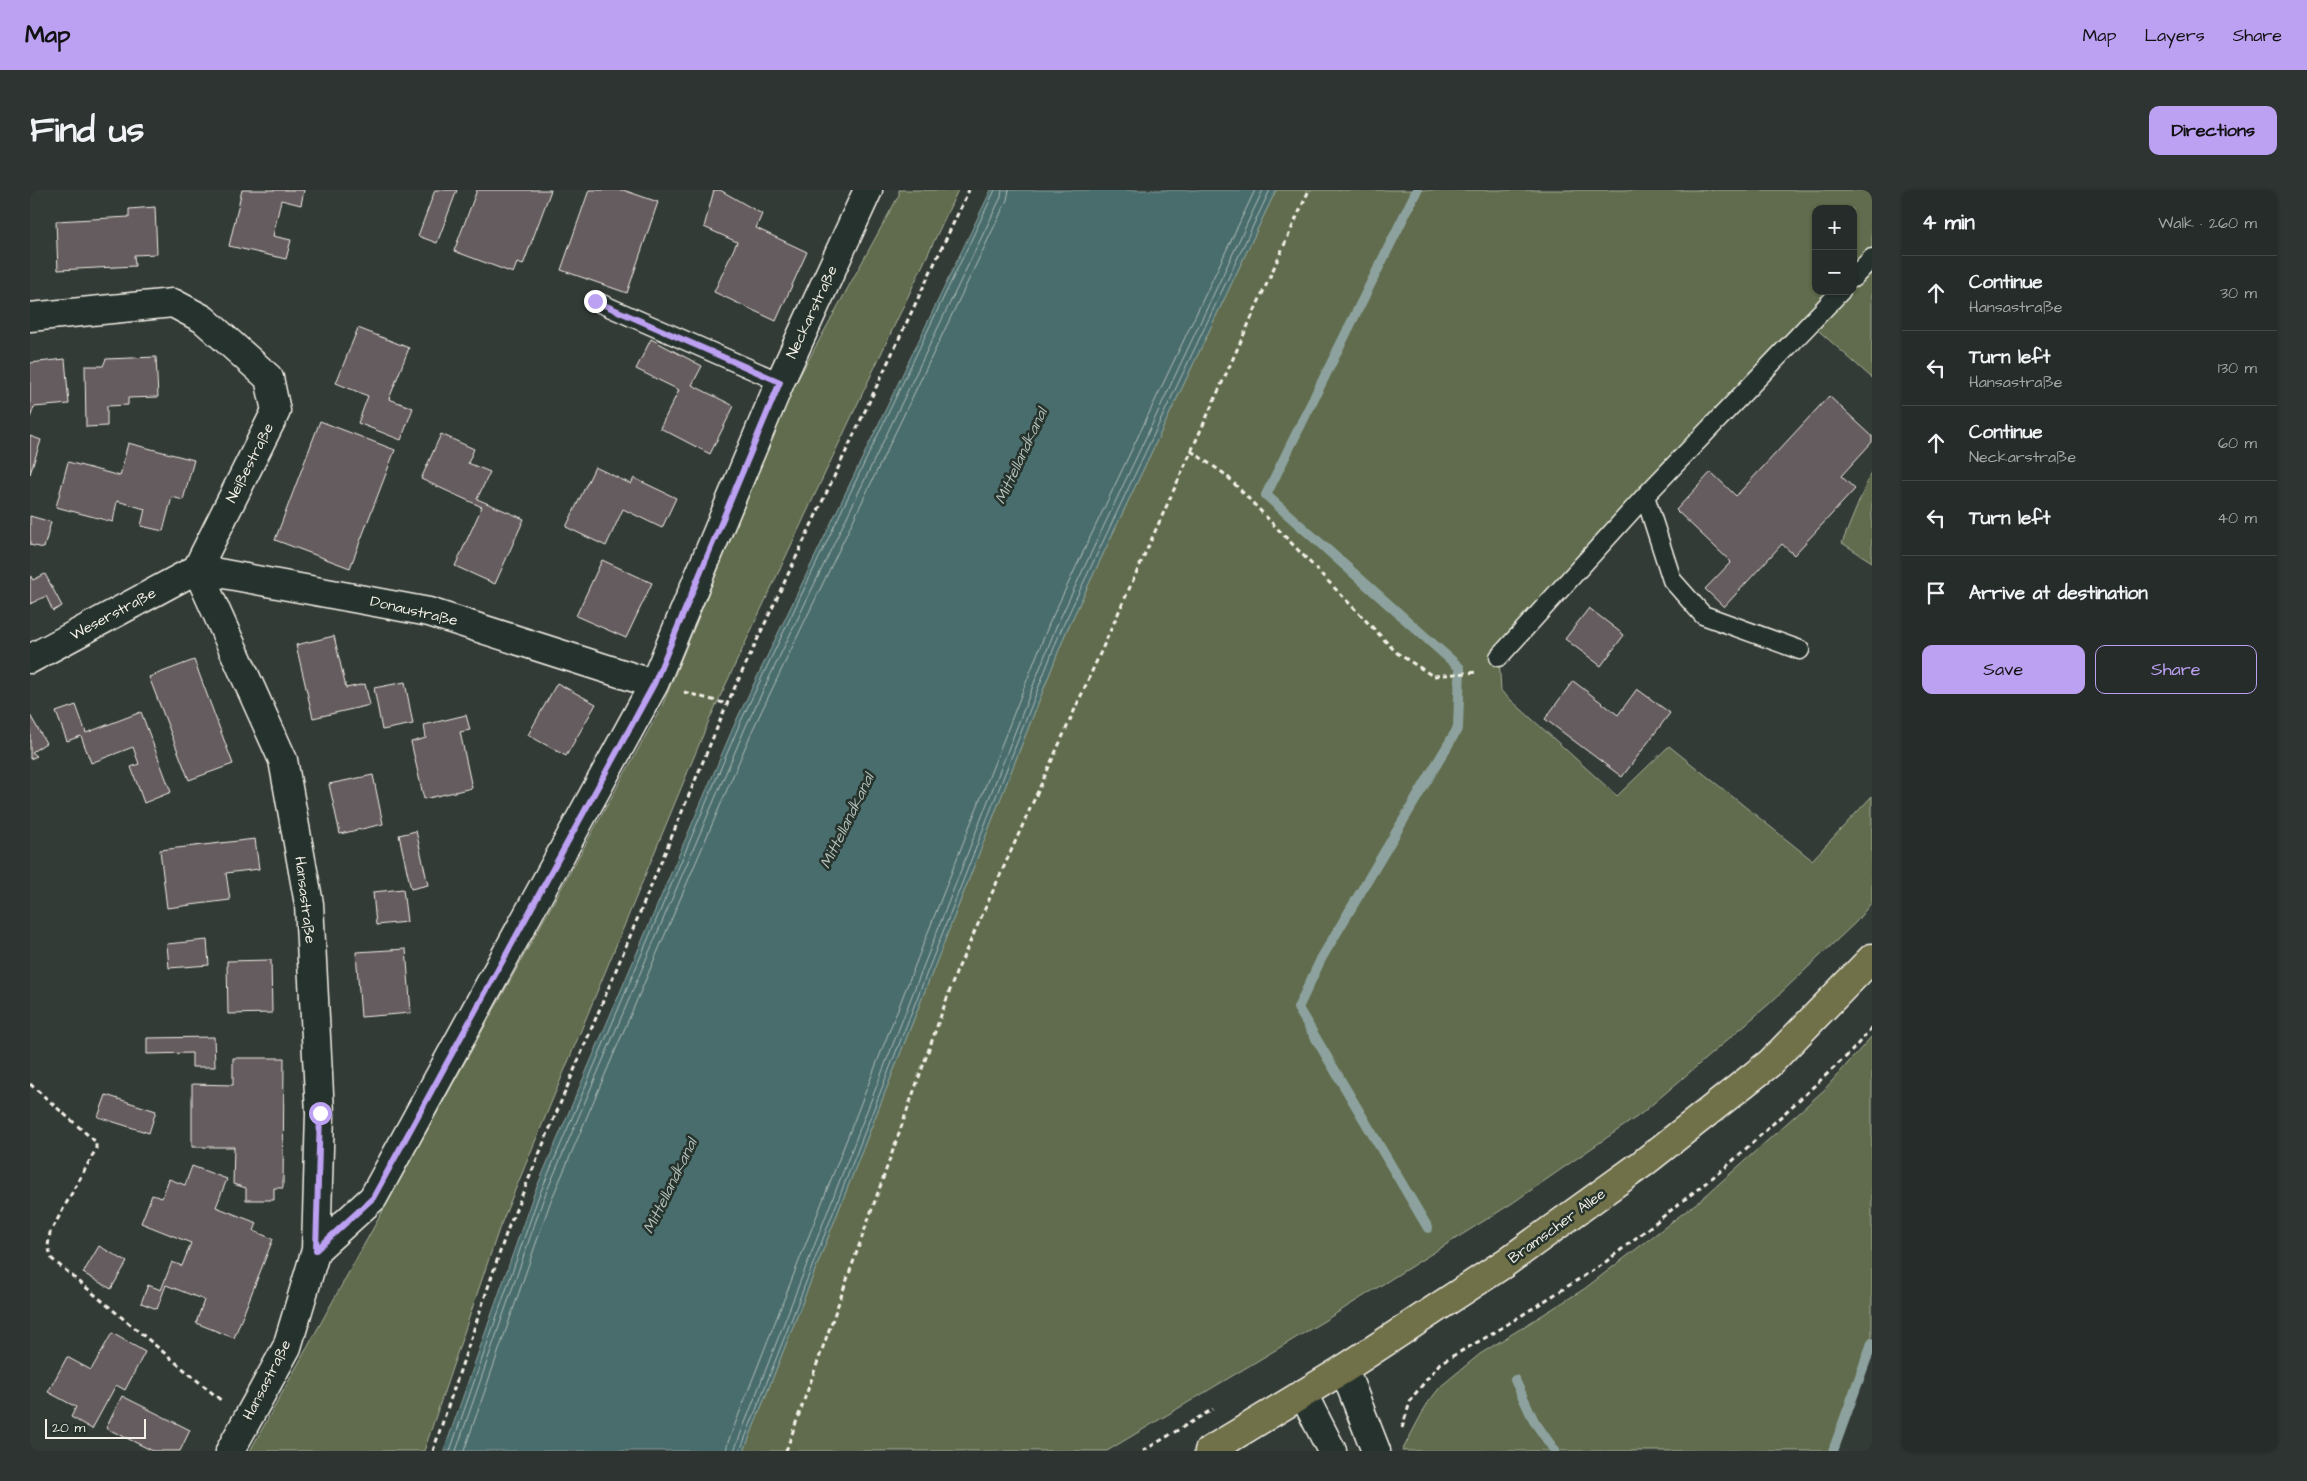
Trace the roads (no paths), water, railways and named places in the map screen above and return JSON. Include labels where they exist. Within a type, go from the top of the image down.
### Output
[{"type":"main road","name":"Bramscher Allee","points":[[1209,1451],[1344,1369],[1505,1263],[1642,1164],[1770,1063],[1872,958]]},
{"type":"street","name":"Neckarstraße","points":[[654,684],[780,382],[868,190]]},
{"type":"street","name":"Neißestraße","points":[[30,317],[173,303],[203,319],[269,378],[276,411],[197,569]]},
{"type":"street","name":"Weserstraße","points":[[30,659],[197,569]]},
{"type":"street","name":"Donaustraße","points":[[197,569],[429,612],[654,684]]},
{"type":"street","name":"Hansastraße","points":[[197,569],[283,760],[308,904],[320,1113],[316,1250],[287,1347],[230,1451]]},
{"type":"street","points":[[316,1250],[373,1198],[654,684]]},
{"type":"street","points":[[1344,1369],[1376,1451]]},
{"type":"street","points":[[1303,1394],[1332,1451]]},
{"type":"lane","points":[[1857,274],[1872,258]]},
{"type":"lane","points":[[1499,656],[1645,496],[1837,295]]},
{"type":"lane","points":[[595,301],[780,382]]},
{"type":"lane","points":[[1645,496],[1672,580],[1703,615],[1800,650]]},
{"type":"water","name":"Mittellandkanal","points":[[991,190],[1276,190],[1066,632],[744,1451],[444,1451],[533,1196],[736,721]]},
{"type":"waterway","points":[[1417,190],[1266,495],[1460,668],[1458,728],[1321,959],[1298,1008],[1428,1228]]},
{"type":"waterway","points":[[1833,1451],[1872,1343]]},
{"type":"waterway","points":[[1515,1380],[1534,1421],[1555,1451]]}]
